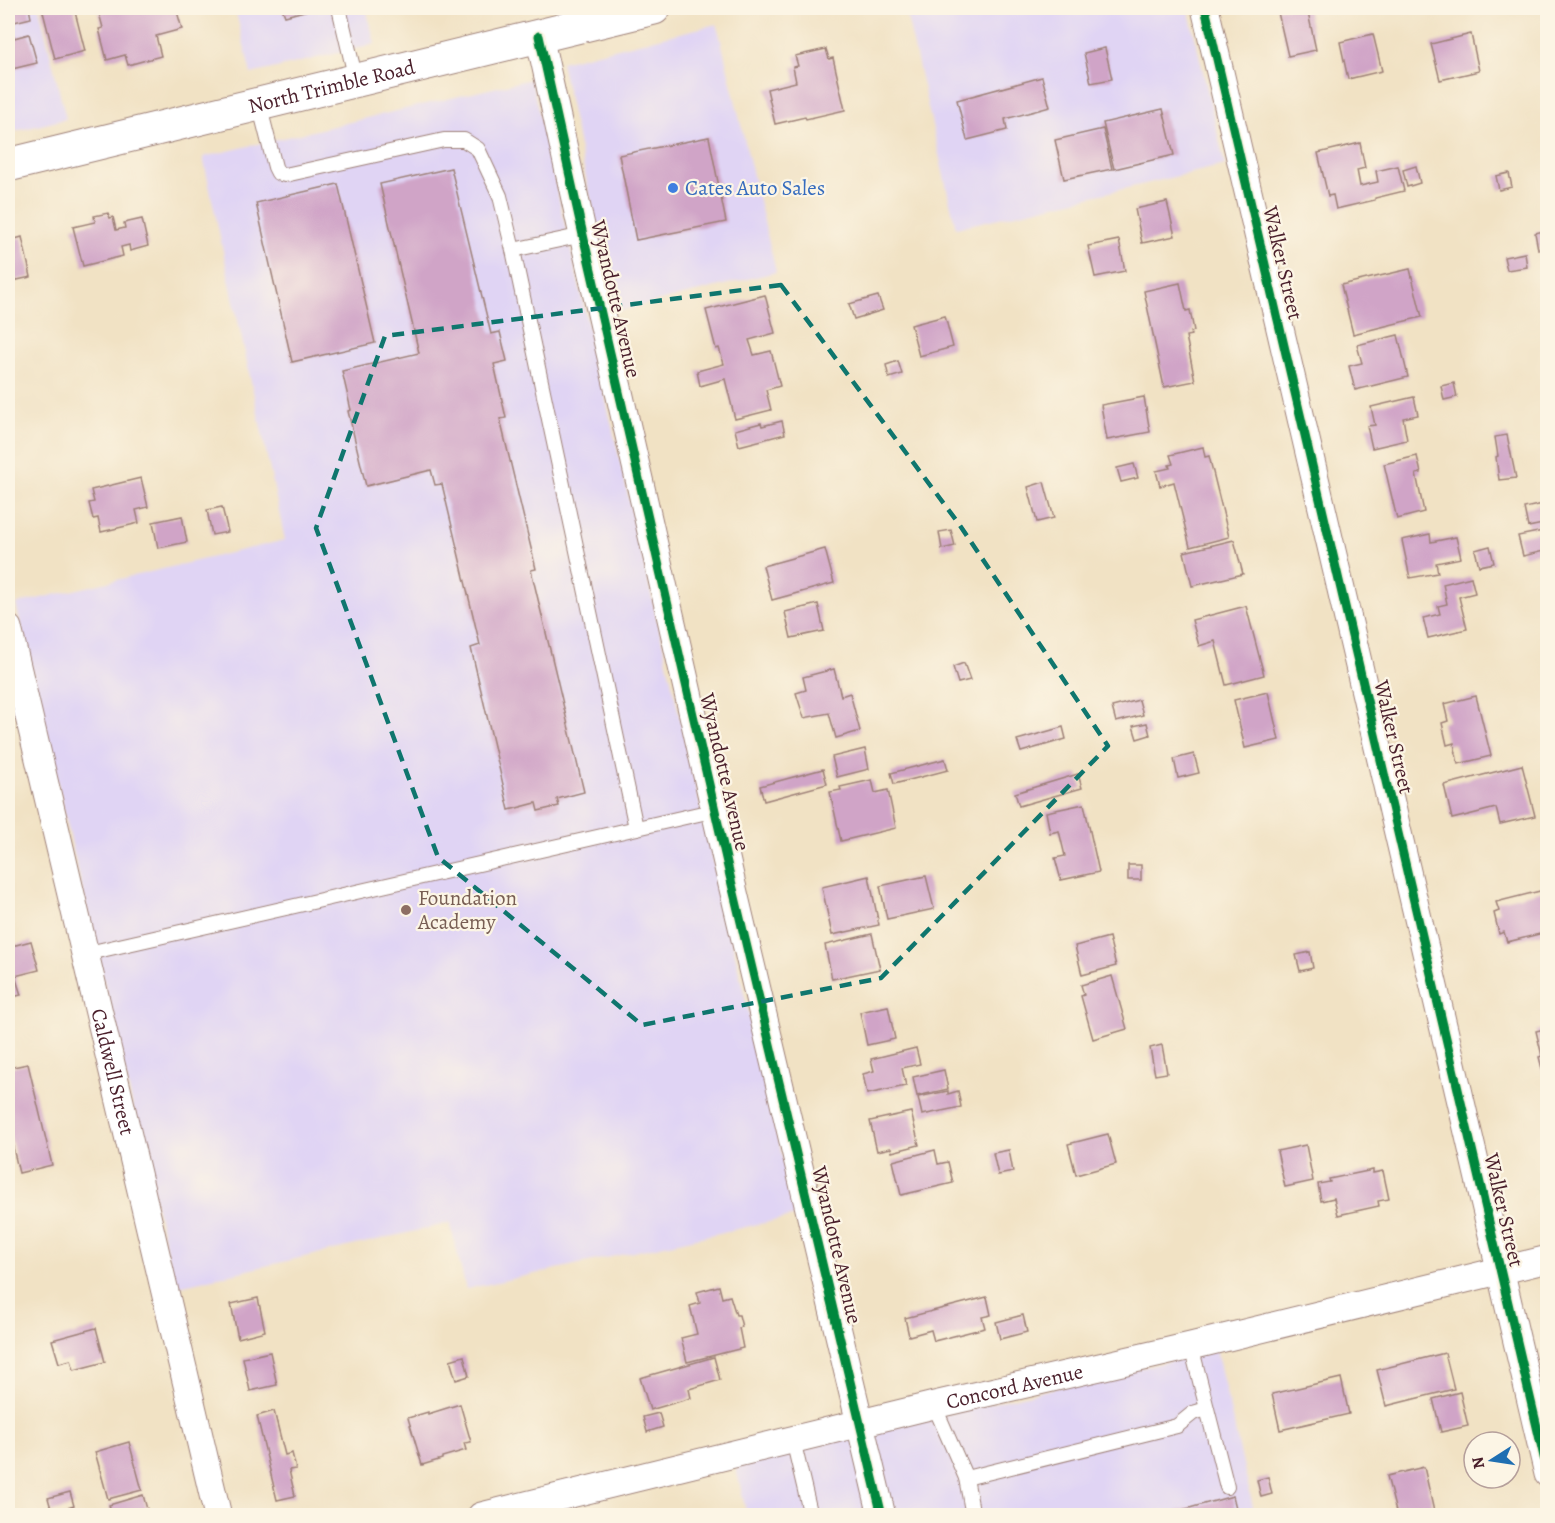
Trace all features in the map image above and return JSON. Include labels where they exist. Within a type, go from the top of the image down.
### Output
[{"type":"main road","name":"North Trimble Road","points":[[8,165],[654,8]]},
{"type":"street","name":"Walker Street","points":[[1205,8],[1548,1474]]},
{"type":"street","name":"Wyandotte Avenue","points":[[539,36],[716,810],[882,1515]]},
{"type":"street","name":"Caldwell Street","points":[[8,628],[218,1515]]},
{"type":"street","name":"Concord Avenue","points":[[481,1515],[1548,1259]]},
{"type":"lane","points":[[339,8],[356,80]]},
{"type":"lane","points":[[259,104],[275,167],[278,173],[285,175],[444,140],[464,140],[478,149],[500,196],[513,250],[636,828]]},
{"type":"lane","points":[[513,250],[583,234]]},
{"type":"lane","points":[[84,954],[716,810]]},
{"type":"lane","points":[[1191,1346],[1227,1487]]},
{"type":"lane","points":[[934,1405],[966,1478],[973,1515]]},
{"type":"lane","points":[[966,1478],[1177,1426],[1193,1413],[1207,1409]]},
{"type":"lane","points":[[793,1440],[811,1515]]},
{"type":"highlighted area","points":[[781,285],[959,524],[1108,746],[881,978],[642,1025],[438,857],[316,528],[385,336]]},
{"type":"shaded area","points":[[8,8],[39,8],[66,119],[8,133]]},
{"type":"shaded area","points":[[235,8],[366,8],[375,44],[251,74]]},
{"type":"shaded area","points":[[905,8],[1188,8],[1225,165],[956,228]]},
{"type":"shaded area","points":[[717,24],[776,272],[615,312],[561,62]]},
{"type":"shaded area","name":"Foundation Academy","points":[[531,79],[796,1216],[466,1289],[450,1223],[175,1287],[16,604],[285,540],[203,157]]},
{"type":"shaded area","points":[[1216,1350],[1255,1515],[747,1515],[735,1464]]},
{"type":"building","points":[[29,8],[31,18],[10,23],[8,9]]},
{"type":"building","points":[[42,8],[74,8],[85,51],[55,59]]},
{"type":"building","points":[[114,8],[176,8],[182,29],[156,36],[161,56],[128,65],[125,55],[107,60],[99,29],[103,28],[99,13]]},
{"type":"building","points":[[282,8],[307,8],[308,10],[285,16]]},
{"type":"building","points":[[1277,8],[1307,8],[1316,50],[1288,56]]},
{"type":"building","points":[[11,28],[14,38],[29,34],[37,63],[8,70],[8,29]]},
{"type":"building","points":[[1373,34],[1382,71],[1348,79],[1340,42]]},
{"type":"building","points":[[1471,34],[1479,71],[1440,80],[1431,44]]},
{"type":"building","points":[[1105,48],[1112,79],[1091,83],[1084,53]]},
{"type":"building","points":[[826,49],[829,59],[833,58],[845,110],[775,124],[767,89],[796,82],[793,67],[798,66],[795,56]]},
{"type":"building","points":[[1042,77],[1050,107],[1005,119],[1007,130],[967,140],[957,100]]},
{"type":"building","points":[[1163,109],[1174,155],[1114,169],[1103,123]]},
{"type":"building","points":[[1103,129],[1112,169],[1064,179],[1055,140]]},
{"type":"building","name":"Cates Auto Sales","points":[[709,137],[726,222],[636,240],[619,155]]},
{"type":"building","points":[[1360,143],[1365,168],[1357,170],[1360,186],[1378,182],[1376,171],[1398,166],[1404,191],[1336,209],[1333,195],[1328,196],[1318,153]]},
{"type":"building","points":[[1416,166],[1420,183],[1407,187],[1403,170]]},
{"type":"building","points":[[451,168],[491,334],[500,332],[507,361],[494,364],[506,418],[500,419],[536,569],[531,570],[584,792],[557,799],[559,806],[538,811],[536,803],[509,810],[471,648],[480,645],[442,484],[435,485],[431,470],[366,486],[348,411],[351,410],[342,371],[419,353],[380,184]]},
{"type":"building","points":[[1509,173],[1512,187],[1499,190],[1496,176]]},
{"type":"building","points":[[338,184],[375,343],[292,362],[256,203]]},
{"type":"building","points":[[1167,202],[1175,236],[1142,243],[1135,209]]},
{"type":"building","points":[[108,213],[110,218],[113,217],[116,230],[125,228],[124,223],[142,219],[148,246],[130,251],[129,245],[121,247],[123,256],[83,266],[73,227],[95,222],[94,216]]},
{"type":"building","points":[[1548,230],[1548,247],[1538,249],[1535,233]]},
{"type":"building","points":[[22,237],[31,277],[8,282],[8,241]]},
{"type":"building","points":[[1119,240],[1125,271],[1095,277],[1088,246]]},
{"type":"building","points":[[1525,253],[1527,267],[1507,270],[1504,257]]},
{"type":"building","points":[[1410,269],[1422,317],[1353,334],[1341,285]]},
{"type":"building","points":[[1180,283],[1186,311],[1190,310],[1194,331],[1191,332],[1192,335],[1186,336],[1195,381],[1164,387],[1144,291]]},
{"type":"building","points":[[765,295],[775,333],[749,340],[754,355],[771,351],[780,386],[766,390],[771,410],[735,419],[725,379],[700,386],[697,371],[724,364],[719,348],[716,349],[706,310]]},
{"type":"building","points":[[878,296],[883,310],[854,319],[849,304]]},
{"type":"building","points":[[945,316],[953,347],[919,356],[911,325]]},
{"type":"building","points":[[1398,335],[1408,377],[1355,390],[1349,366],[1362,363],[1357,345]]},
{"type":"building","points":[[898,361],[902,374],[889,378],[886,365]]},
{"type":"building","points":[[1454,383],[1457,397],[1444,400],[1441,386]]},
{"type":"building","points":[[1144,397],[1150,432],[1107,440],[1101,405]]},
{"type":"building","points":[[1414,397],[1418,415],[1403,418],[1407,440],[1372,448],[1367,426],[1375,425],[1371,407]]},
{"type":"building","points":[[782,421],[785,434],[739,446],[735,430],[761,423],[762,426]]},
{"type":"building","points":[[1507,435],[1516,478],[1499,480],[1495,437]]},
{"type":"building","points":[[1203,447],[1205,457],[1209,456],[1229,537],[1190,547],[1174,482],[1160,486],[1156,471],[1170,468],[1169,465],[1173,464],[1170,455]]},
{"type":"building","points":[[1417,456],[1421,473],[1416,474],[1424,512],[1397,519],[1384,464]]},
{"type":"building","points":[[1134,464],[1138,478],[1121,482],[1117,468]]},
{"type":"building","points":[[141,478],[148,507],[136,510],[139,523],[101,532],[98,518],[93,519],[89,503],[94,502],[91,490]]},
{"type":"building","points":[[1044,482],[1054,518],[1037,522],[1028,487]]},
{"type":"building","points":[[1548,503],[1548,523],[1528,527],[1524,508]]},
{"type":"building","points":[[222,507],[228,532],[212,535],[207,510]]},
{"type":"building","points":[[182,516],[187,542],[158,548],[153,522]]},
{"type":"building","points":[[951,530],[955,546],[942,549],[939,532]]},
{"type":"building","points":[[1548,530],[1548,550],[1523,556],[1518,536]]},
{"type":"building","points":[[1430,534],[1431,542],[1456,537],[1461,558],[1436,563],[1438,573],[1410,578],[1402,540]]},
{"type":"building","points":[[1234,540],[1243,574],[1192,586],[1184,552]]},
{"type":"building","points":[[1490,546],[1494,563],[1479,566],[1475,550]]},
{"type":"building","points":[[825,549],[834,583],[772,600],[763,566]]},
{"type":"building","points":[[1471,577],[1475,593],[1459,597],[1467,629],[1428,638],[1423,618],[1440,614],[1438,606],[1447,604],[1443,584]]},
{"type":"building","points":[[818,604],[824,631],[791,638],[785,612]]},
{"type":"building","points":[[1246,606],[1264,675],[1226,685],[1215,641],[1199,646],[1192,620]]},
{"type":"building","points":[[964,663],[970,680],[958,683],[953,667]]},
{"type":"building","points":[[834,669],[841,696],[850,693],[860,731],[836,738],[829,713],[804,718],[796,693],[806,690],[803,677]]},
{"type":"building","points":[[1268,692],[1279,740],[1245,748],[1234,700]]},
{"type":"building","points":[[1476,696],[1491,756],[1458,764],[1454,743],[1447,745],[1442,723],[1448,721],[1444,704]]},
{"type":"building","points":[[1139,700],[1143,715],[1116,722],[1112,707]]},
{"type":"building","points":[[1147,723],[1150,735],[1137,739],[1133,726]]},
{"type":"building","points":[[1063,727],[1066,739],[1021,752],[1017,740]]},
{"type":"building","points":[[865,749],[869,769],[837,777],[832,757]]},
{"type":"building","points":[[1194,754],[1199,773],[1178,778],[1174,759]]},
{"type":"building","points":[[945,759],[948,770],[894,784],[891,773]]},
{"type":"building","points":[[1522,765],[1535,816],[1500,824],[1496,808],[1452,819],[1444,785]]},
{"type":"building","points":[[823,769],[827,784],[764,801],[760,786]]},
{"type":"building","points":[[1078,774],[1082,788],[1019,806],[1015,793]]},
{"type":"building","points":[[872,780],[875,793],[888,790],[896,828],[841,841],[830,792],[841,790],[840,787]]},
{"type":"building","points":[[1084,804],[1099,872],[1061,880],[1055,858],[1065,856],[1059,831],[1050,833],[1046,812]]},
{"type":"building","points":[[1128,865],[1141,865],[1141,880],[1128,880]]},
{"type":"building","points":[[869,876],[879,925],[832,935],[822,887]]},
{"type":"building","points":[[926,876],[934,909],[887,919],[880,886]]},
{"type":"building","points":[[1548,889],[1548,932],[1507,942],[1504,932],[1499,934],[1494,913],[1499,911],[1496,902]]},
{"type":"building","points":[[872,934],[880,969],[832,979],[825,945]]},
{"type":"building","points":[[1109,937],[1116,966],[1082,975],[1075,946]]},
{"type":"building","points":[[31,941],[39,970],[15,976],[21,995],[8,998],[8,944],[11,943],[12,946]]},
{"type":"building","points":[[1310,952],[1313,968],[1300,971],[1296,955]]},
{"type":"building","points":[[1112,976],[1127,1029],[1093,1039],[1081,996],[1084,995],[1081,985]]},
{"type":"building","points":[[888,1006],[895,1039],[867,1045],[860,1012]]},
{"type":"building","points":[[1548,1028],[1548,1083],[1546,1084],[1539,1057],[1542,1056],[1536,1031]]},
{"type":"building","points":[[1162,1045],[1167,1073],[1155,1075],[1150,1048]]},
{"type":"building","points":[[916,1048],[920,1064],[902,1068],[906,1086],[867,1094],[863,1074],[874,1071],[871,1059]]},
{"type":"building","points":[[28,1064],[52,1165],[19,1173],[10,1135],[8,1136],[8,1068]]},
{"type":"building","points":[[944,1070],[948,1089],[917,1096],[913,1077]]},
{"type":"building","points":[[948,1091],[948,1094],[958,1091],[961,1107],[922,1115],[918,1097]]},
{"type":"building","points":[[911,1112],[919,1145],[892,1152],[891,1148],[877,1151],[870,1121]]},
{"type":"building","points":[[1108,1134],[1116,1164],[1076,1175],[1068,1144]]},
{"type":"building","points":[[1306,1145],[1313,1181],[1285,1187],[1277,1151]]},
{"type":"building","points":[[935,1150],[938,1164],[948,1162],[953,1183],[901,1195],[893,1161]]},
{"type":"building","points":[[1009,1150],[1013,1172],[998,1175],[993,1153]]},
{"type":"building","points":[[1373,1170],[1373,1173],[1383,1171],[1389,1199],[1378,1201],[1379,1206],[1338,1215],[1334,1198],[1321,1201],[1318,1184],[1330,1182],[1329,1179]]},
{"type":"building","points":[[719,1286],[722,1298],[730,1296],[736,1315],[739,1315],[743,1348],[687,1362],[681,1338],[697,1334],[690,1306],[700,1303],[697,1292]]},
{"type":"building","points":[[987,1297],[991,1315],[982,1317],[985,1328],[934,1341],[931,1330],[909,1336],[905,1318]]},
{"type":"building","points":[[258,1298],[265,1331],[238,1338],[231,1304]]},
{"type":"building","points":[[1023,1315],[1027,1332],[1000,1339],[996,1322]]},
{"type":"building","points":[[96,1328],[105,1362],[74,1370],[71,1360],[59,1363],[52,1340]]},
{"type":"building","points":[[270,1352],[277,1385],[250,1391],[243,1358]]},
{"type":"building","points":[[1445,1353],[1454,1389],[1386,1406],[1377,1370]]},
{"type":"building","points":[[464,1356],[469,1376],[456,1380],[450,1360]]},
{"type":"building","points":[[714,1357],[720,1380],[689,1389],[691,1398],[650,1410],[640,1378]]},
{"type":"building","points":[[1341,1378],[1349,1414],[1280,1430],[1272,1394]]},
{"type":"building","points":[[1460,1392],[1468,1426],[1441,1432],[1433,1399]]},
{"type":"building","points":[[460,1404],[471,1442],[464,1443],[466,1450],[422,1465],[408,1418]]},
{"type":"building","points":[[274,1411],[285,1455],[292,1453],[296,1469],[289,1470],[295,1496],[277,1500],[257,1416]]},
{"type":"building","points":[[659,1413],[663,1427],[647,1432],[643,1417]]},
{"type":"building","points":[[129,1442],[142,1490],[108,1499],[95,1452]]},
{"type":"building","points":[[1424,1467],[1435,1516],[1397,1516],[1387,1476]]},
{"type":"building","points":[[1268,1477],[1272,1494],[1261,1497],[1257,1480]]},
{"type":"building","points":[[70,1492],[74,1506],[52,1512],[48,1498]]},
{"type":"building","points":[[143,1495],[149,1516],[112,1516],[109,1505]]},
{"type":"building","points":[[1233,1496],[1238,1516],[1164,1516],[1164,1515]]},
{"type":"cycle path","points":[[1205,8],[1548,1474]]},
{"type":"cycle path","points":[[539,36],[730,876],[882,1516]]},
{"type":"place","name":"Cates Auto Sales","points":[[673,188]]},
{"type":"place","name":"Foundation Academy","points":[[406,910]]}]
